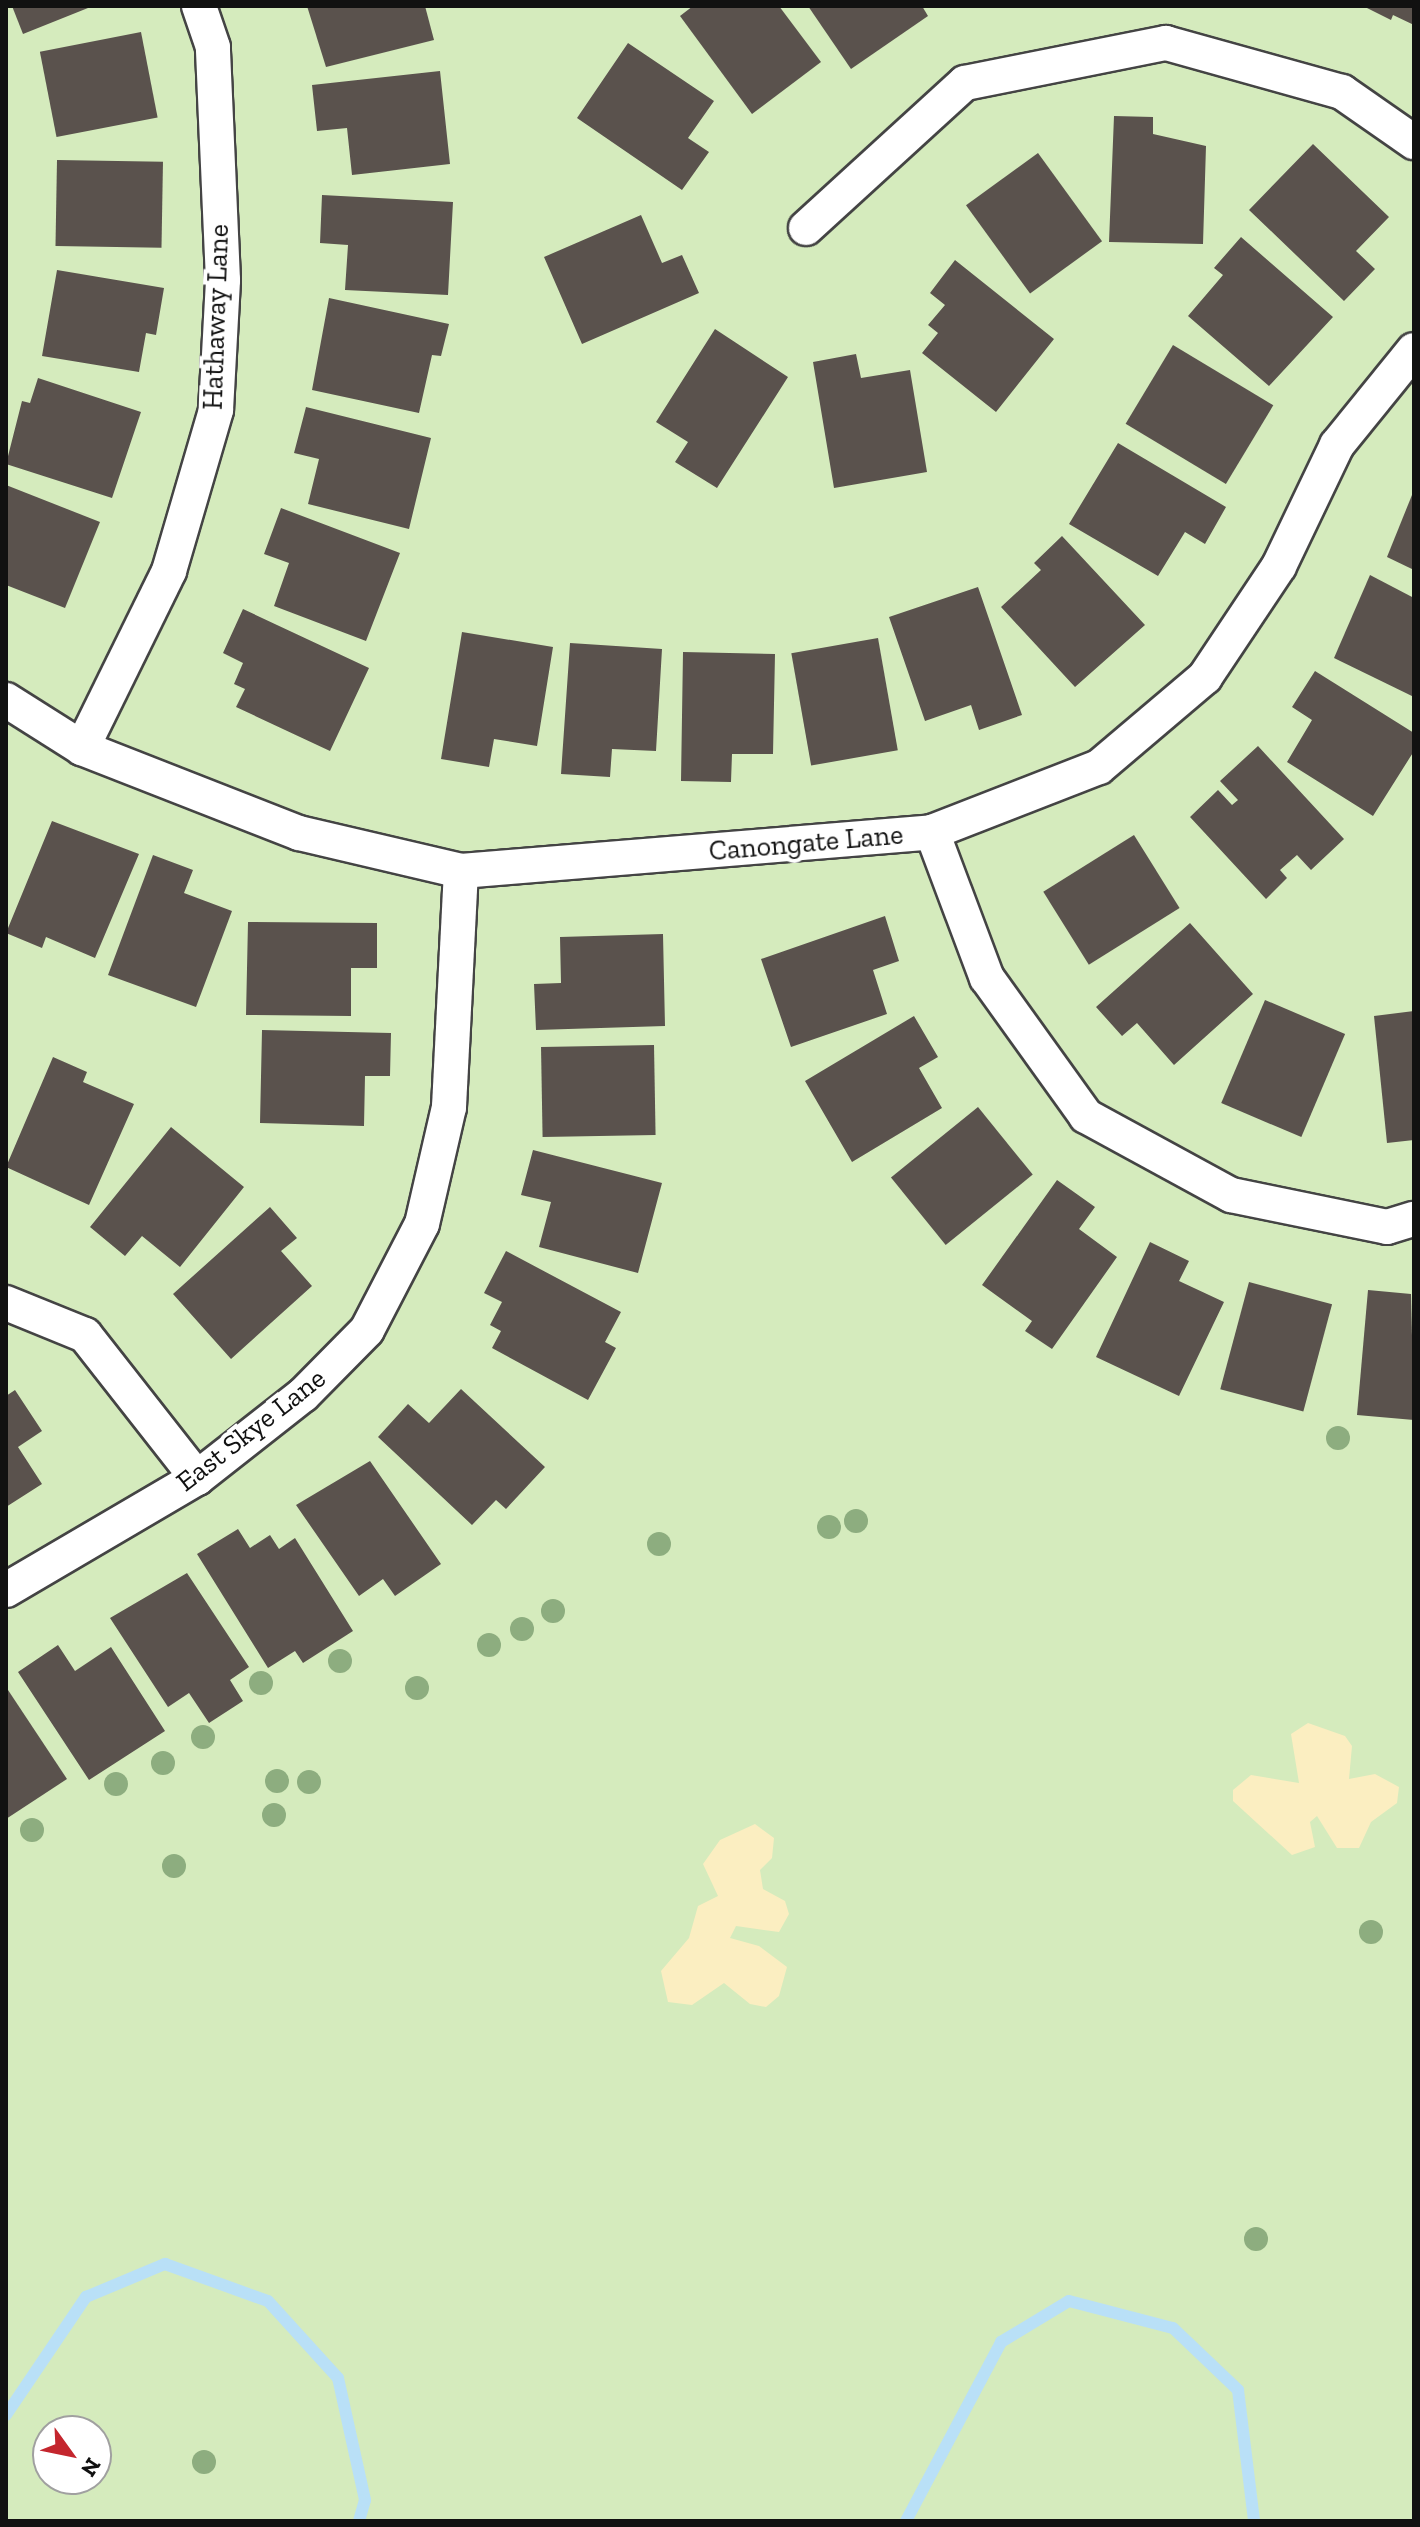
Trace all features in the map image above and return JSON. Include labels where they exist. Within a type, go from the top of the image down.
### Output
[{"type":"street","name":"Hathaway Lane","points":[[82,748],[169,571],[216,410],[223,265],[213,47],[199,6]]},
{"type":"street","points":[[806,228],[965,83],[1166,43],[1342,92],[1414,142]]},
{"type":"street","name":"Canongate Lane","points":[[6,700],[82,748],[299,833],[461,871],[932,832],[1099,767],[1205,677],[1279,566],[1337,445],[1414,350]]},
{"type":"street","points":[[932,832],[987,978],[1086,1116],[1231,1195],[1387,1227],[1414,1219]]},
{"type":"street","name":"East Skye Lane","points":[[6,1590],[197,1478],[303,1395],[367,1330],[422,1224],[449,1107],[461,871]]},
{"type":"street","points":[[6,1303],[85,1335],[197,1478]]},
{"type":"green space","points":[[6,6],[1414,6],[1414,2521],[6,2521]]},
{"type":"sand","points":[[1308,1723],[1345,1736],[1352,1746],[1349,1779],[1375,1774],[1399,1787],[1397,1803],[1371,1822],[1359,1848],[1337,1848],[1317,1816],[1310,1822],[1315,1847],[1292,1855],[1233,1801],[1233,1790],[1251,1775],[1299,1783],[1291,1734]]},
{"type":"sand","points":[[755,1824],[774,1838],[772,1858],[760,1870],[763,1889],[785,1901],[789,1914],[779,1932],[736,1926],[730,1938],[759,1946],[787,1967],[779,1996],[766,2007],[750,2004],[724,1983],[692,2005],[668,2002],[661,1971],[689,1938],[698,1906],[718,1896],[703,1864],[720,1840]]},
{"type":"building","points":[[12,6],[93,6],[23,34]]},
{"type":"building","points":[[307,6],[425,6],[434,40],[326,67]]},
{"type":"building","points":[[693,6],[779,6],[821,62],[752,114],[680,16]]},
{"type":"building","points":[[808,6],[922,6],[928,16],[851,69]]},
{"type":"building","points":[[1363,6],[1414,6],[1414,25],[1393,15],[1391,20]]},
{"type":"building","points":[[141,32],[158,117],[56,137],[40,52]]},
{"type":"building","points":[[628,43],[714,101],[688,138],[709,152],[682,190],[577,118]]},
{"type":"building","points":[[440,71],[450,164],[352,175],[347,128],[317,131],[312,85]]},
{"type":"building","points":[[1114,116],[1153,117],[1153,134],[1206,146],[1203,244],[1109,242]]},
{"type":"building","points":[[1313,144],[1389,217],[1356,251],[1375,269],[1344,301],[1249,210]]},
{"type":"building","points":[[1038,153],[1102,241],[1030,293],[966,205]]},
{"type":"building","points":[[57,160],[163,162],[161,248],[55,246]]},
{"type":"building","points":[[322,195],[453,202],[448,295],[345,290],[348,245],[320,243]]},
{"type":"building","points":[[641,215],[662,263],[682,255],[699,293],[582,344],[544,257]]},
{"type":"building","points":[[1241,237],[1333,317],[1269,386],[1188,316],[1223,275],[1214,268]]},
{"type":"building","points":[[955,260],[1054,339],[996,412],[922,353],[938,333],[928,325],[945,305],[930,293]]},
{"type":"building","points":[[57,270],[164,288],[156,335],[146,333],[139,372],[42,356]]},
{"type":"building","points":[[329,298],[449,324],[441,356],[432,355],[419,413],[312,390]]},
{"type":"building","points":[[715,329],[788,377],[717,488],[675,462],[688,442],[656,422]]},
{"type":"building","points":[[1173,345],[1273,405],[1226,484],[1126,424]]},
{"type":"building","points":[[856,354],[861,378],[910,370],[927,472],[834,488],[813,362]]},
{"type":"building","points":[[38,378],[141,412],[112,498],[6,464],[22,401],[30,403]]},
{"type":"building","points":[[306,407],[431,438],[409,529],[308,504],[319,459],[294,453]]},
{"type":"building","points":[[1118,443],[1226,507],[1205,544],[1185,532],[1158,576],[1069,524]]},
{"type":"building","points":[[6,485],[100,522],[65,608],[6,585]]},
{"type":"building","points":[[1414,490],[1414,570],[1387,557]]},
{"type":"building","points":[[281,508],[400,553],[366,641],[274,606],[289,563],[264,554]]},
{"type":"building","points":[[1062,536],[1145,625],[1075,687],[1001,607],[1041,570],[1034,563]]},
{"type":"building","points":[[1370,575],[1414,598],[1414,697],[1334,658]]},
{"type":"building","points":[[978,587],[1022,715],[979,730],[971,705],[925,721],[889,617]]},
{"type":"building","points":[[243,609],[369,668],[330,751],[236,707],[245,689],[234,684],[243,663],[223,653]]},
{"type":"building","points":[[462,632],[553,647],[537,746],[494,739],[489,767],[441,759]]},
{"type":"building","points":[[878,638],[898,750],[811,766],[791,653]]},
{"type":"building","points":[[570,643],[662,649],[656,751],[612,749],[610,777],[561,774]]},
{"type":"building","points":[[683,652],[775,654],[773,754],[732,754],[731,782],[681,781]]},
{"type":"building","points":[[1315,671],[1414,733],[1414,751],[1373,816],[1287,762],[1312,720],[1292,707]]},
{"type":"building","points":[[1258,746],[1344,839],[1311,870],[1297,855],[1280,870],[1287,878],[1266,899],[1190,817],[1218,790],[1232,805],[1238,800],[1220,781]]},
{"type":"building","points":[[52,821],[139,854],[95,958],[46,937],[42,948],[6,933]]},
{"type":"building","points":[[1134,835],[1180,908],[1089,965],[1043,892]]},
{"type":"building","points":[[153,855],[193,870],[184,893],[232,911],[196,1007],[108,975]]},
{"type":"building","points":[[885,916],[899,961],[873,970],[887,1014],[791,1047],[761,959]]},
{"type":"building","points":[[248,922],[377,923],[377,968],[351,968],[351,1016],[246,1015]]},
{"type":"building","points":[[1190,923],[1253,994],[1174,1065],[1137,1023],[1122,1036],[1096,1007]]},
{"type":"building","points":[[663,934],[665,1026],[536,1030],[534,984],[561,983],[560,937]]},
{"type":"building","points":[[1265,1000],[1345,1034],[1301,1137],[1221,1103]]},
{"type":"building","points":[[1414,1011],[1414,1140],[1387,1143],[1374,1016]]},
{"type":"building","points":[[914,1016],[938,1057],[919,1068],[942,1108],[852,1162],[805,1081]]},
{"type":"building","points":[[262,1030],[391,1033],[390,1076],[365,1076],[364,1126],[260,1123]]},
{"type":"building","points":[[654,1045],[656,1135],[543,1137],[541,1047]]},
{"type":"building","points":[[53,1057],[87,1072],[83,1082],[134,1104],[89,1205],[6,1167]]},
{"type":"building","points":[[978,1107],[1033,1175],[946,1245],[891,1177]]},
{"type":"building","points":[[171,1127],[244,1187],[180,1267],[142,1236],[125,1256],[90,1227]]},
{"type":"building","points":[[533,1150],[662,1183],[638,1273],[539,1247],[551,1202],[521,1195]]},
{"type":"building","points":[[1057,1180],[1095,1207],[1079,1229],[1117,1257],[1052,1349],[1025,1331],[1032,1321],[982,1285]]},
{"type":"building","points":[[270,1207],[297,1238],[281,1251],[312,1286],[231,1359],[173,1294]]},
{"type":"building","points":[[1150,1242],[1189,1261],[1179,1281],[1224,1302],[1179,1396],[1096,1357]]},
{"type":"building","points":[[506,1251],[621,1312],[605,1342],[616,1348],[588,1400],[492,1348],[501,1331],[490,1325],[502,1302],[484,1293]]},
{"type":"building","points":[[1249,1282],[1332,1304],[1303,1411],[1220,1389]]},
{"type":"building","points":[[1368,1290],[1411,1294],[1414,1420],[1357,1415]]},
{"type":"building","points":[[461,1389],[545,1467],[506,1509],[496,1500],[472,1525],[378,1437],[408,1404],[429,1423]]},
{"type":"building","points":[[15,1390],[42,1431],[18,1447],[42,1484],[6,1507],[6,1396]]},
{"type":"building","points":[[370,1461],[441,1564],[395,1596],[383,1579],[359,1596],[296,1505]]},
{"type":"building","points":[[238,1529],[250,1548],[270,1535],[279,1549],[295,1538],[353,1631],[303,1663],[295,1651],[268,1668],[197,1554]]},
{"type":"building","points":[[187,1573],[249,1667],[230,1680],[243,1701],[209,1723],[189,1693],[168,1707],[110,1618]]},
{"type":"building","points":[[58,1645],[75,1671],[111,1647],[165,1731],[89,1780],[18,1672]]},
{"type":"building","points":[[6,1691],[67,1779],[6,1819]]},
{"type":"waterway","points":[[6,2415],[86,2297],[165,2264],[268,2301],[338,2378],[365,2500],[359,2521]]},
{"type":"waterway","points":[[906,2521],[1001,2342],[1069,2301],[1173,2328],[1238,2390],[1254,2521]]}]
